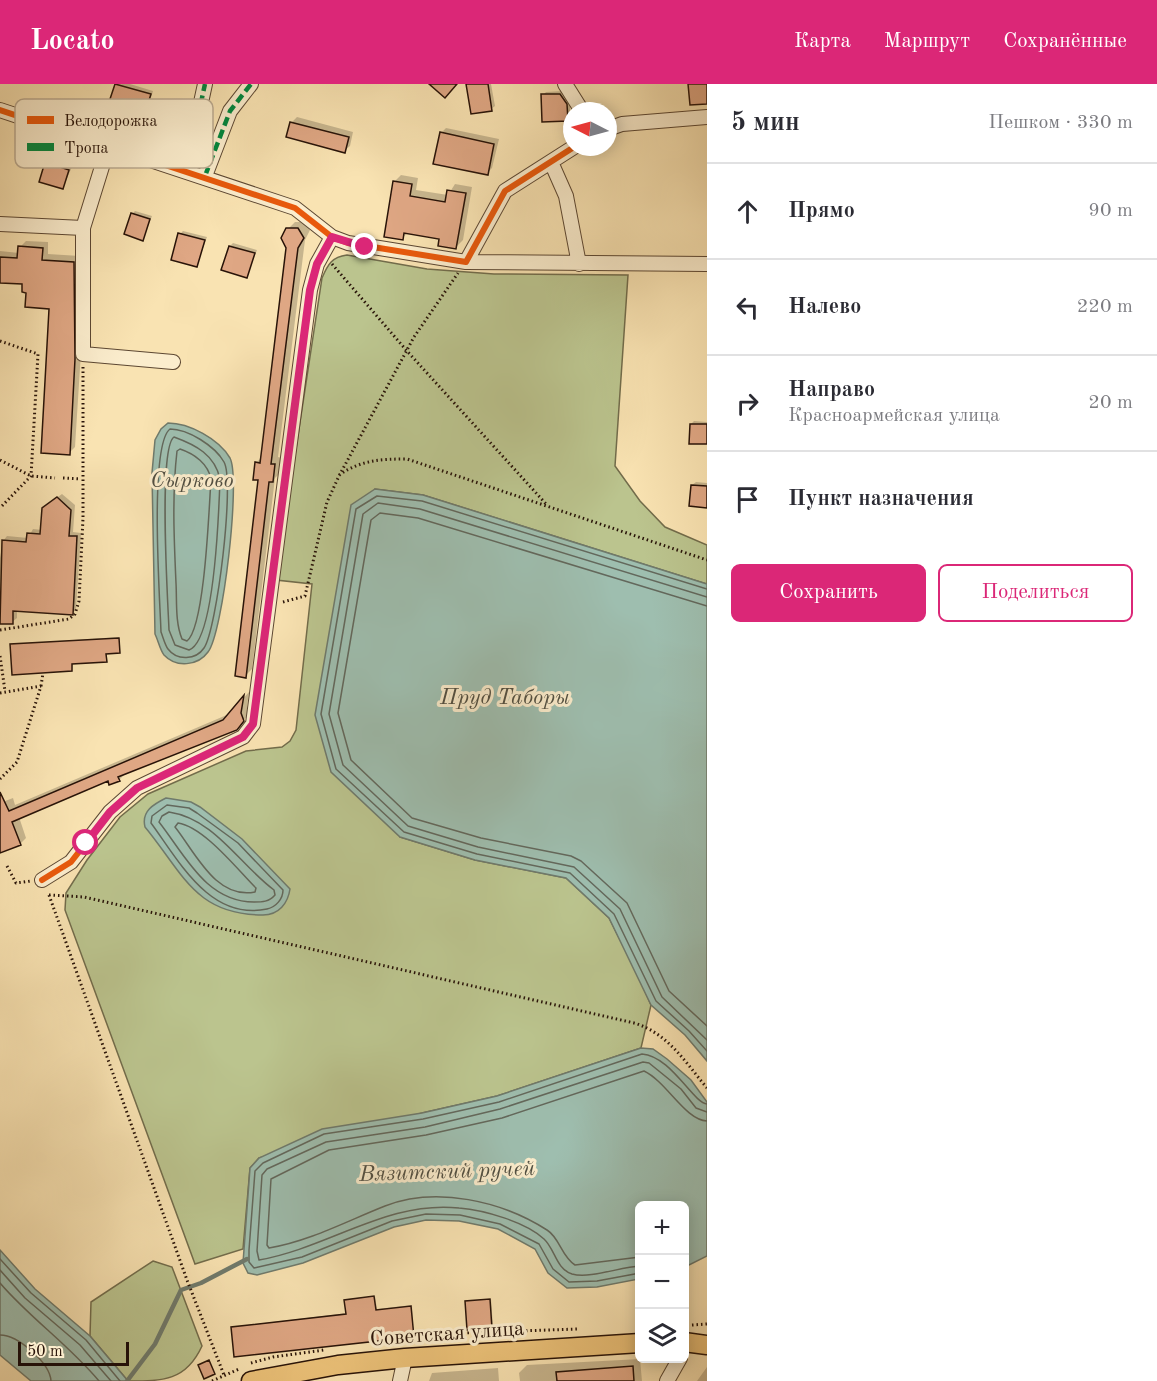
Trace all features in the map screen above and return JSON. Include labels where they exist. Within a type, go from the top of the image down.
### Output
[{"type":"main road","points":[[689,1341],[707,1345]]},
{"type":"main road","name":"Советская улица","points":[[255,1379],[338,1365],[405,1358],[635,1343]]},
{"type":"street","points":[[202,99],[205,84]]},
{"type":"street","points":[[213,155],[230,111],[251,84]]},
{"type":"street","points":[[565,84],[576,102]]},
{"type":"street","points":[[0,110],[15,115]]},
{"type":"street","points":[[617,126],[707,117]]},
{"type":"street","points":[[466,262],[505,192],[563,154]]},
{"type":"street","points":[[550,162],[566,196],[579,264]]},
{"type":"street","points":[[102,168],[83,228],[84,354],[173,362]]},
{"type":"street","points":[[179,168],[296,207],[332,237],[365,247],[466,262],[707,264]]},
{"type":"street","points":[[205,176],[208,168]]},
{"type":"street","points":[[0,224],[83,228]]},
{"type":"street","points":[[42,880],[71,862],[110,812],[137,788],[243,737],[253,724],[310,290],[323,253],[332,237]]},
{"type":"street","points":[[400,1381],[405,1358]]},
{"type":"street","points":[[667,1381],[678,1363]]},
{"type":"path","points":[[323,253],[407,351],[547,505]]},
{"type":"path","points":[[268,604],[298,600],[305,596],[327,502],[339,476],[407,351],[466,262]]},
{"type":"path","points":[[0,342],[38,354],[31,476],[0,508]]},
{"type":"path","points":[[0,630],[69,619],[75,614],[79,601],[84,354]]},
{"type":"path","points":[[339,476],[360,463],[379,459],[407,459],[707,560]]},
{"type":"path","points":[[0,460],[31,476],[55,478]]},
{"type":"path","points":[[63,478],[81,479]]},
{"type":"path","points":[[0,656],[6,691]]},
{"type":"path","points":[[0,778],[17,762],[42,686],[42,673]]},
{"type":"path","points":[[0,693],[42,686]]},
{"type":"path","points":[[7,866],[16,883]]},
{"type":"path","points":[[42,880],[187,1280],[224,1374],[212,1381]]},
{"type":"path","points":[[49,895],[84,897],[634,1023],[649,1028],[665,1038],[707,1088]]},
{"type":"path","points":[[689,1337],[707,1324]]},
{"type":"green space","points":[[347,255],[427,269],[494,274],[628,275],[615,466],[640,501],[665,527],[707,545],[707,584],[423,495],[375,489],[400,837],[475,860],[566,878],[609,918],[651,1005],[641,1048],[497,1096],[422,1113],[259,1158],[250,1168],[243,1249],[195,1264],[65,910],[66,893],[87,860],[120,817],[148,794],[246,751],[282,747],[290,741],[296,730],[312,584],[276,580],[322,278],[331,262]]},
{"type":"green space","points":[[153,1261],[172,1267],[202,1346],[189,1366],[172,1377],[128,1381],[90,1336],[91,1302]]},
{"type":"water","name":"Сырково","points":[[168,423],[194,429],[219,445],[230,458],[233,472],[229,556],[214,639],[204,657],[187,664],[175,662],[164,655],[155,634],[152,473],[155,440],[161,429]]},
{"type":"water","name":"Пруд Таборы","points":[[375,489],[423,495],[707,584],[707,1061],[685,1035],[651,1005],[609,918],[566,878],[475,860],[400,837],[331,772],[315,715],[351,505]]},
{"type":"water","points":[[166,798],[191,802],[242,839],[290,889],[282,907],[274,913],[263,915],[240,913],[221,908],[193,888],[145,827],[147,812]]},
{"type":"water","name":"Вязитский ручей","points":[[641,1048],[653,1049],[667,1059],[691,1080],[707,1102],[707,1256],[689,1265],[689,1201],[635,1201],[635,1280],[597,1287],[567,1288],[548,1273],[535,1249],[498,1229],[459,1221],[426,1220],[394,1227],[303,1263],[257,1275],[248,1273],[243,1263],[250,1168],[259,1158],[322,1129],[422,1113],[497,1096]]},
{"type":"water","points":[[0,1250],[35,1289],[90,1336],[128,1381],[31,1381],[0,1355]]},
{"type":"building","points":[[115,84],[151,94],[149,99],[110,99]]},
{"type":"building","points":[[429,84],[457,84],[445,98]]},
{"type":"building","points":[[466,84],[488,84],[492,111],[471,114]]},
{"type":"building","points":[[688,84],[707,84],[707,104],[690,105]]},
{"type":"building","points":[[541,94],[560,94],[566,102],[563,102],[563,121],[542,122]]},
{"type":"building","points":[[290,122],[349,137],[345,153],[286,137]]},
{"type":"building","points":[[440,132],[494,144],[488,175],[433,164]]},
{"type":"building","points":[[43,168],[69,170],[63,189],[39,182]]},
{"type":"building","points":[[393,181],[412,184],[410,196],[445,202],[447,190],[466,193],[456,249],[438,246],[439,239],[404,233],[403,240],[384,237]]},
{"type":"building","points":[[131,213],[150,219],[143,241],[124,234]]},
{"type":"building","points":[[286,228],[298,228],[304,238],[298,248],[271,464],[275,464],[273,482],[269,482],[246,678],[235,676],[258,480],[253,480],[255,462],[260,463],[286,248],[281,238]]},
{"type":"building","points":[[178,233],[205,240],[197,267],[171,260]]},
{"type":"building","points":[[18,246],[43,248],[42,260],[74,262],[75,359],[70,455],[41,453],[49,309],[25,307],[26,293],[22,292],[22,284],[0,283],[0,257],[17,258]]},
{"type":"building","points":[[229,246],[255,253],[247,278],[221,270]]},
{"type":"building","points":[[690,424],[707,424],[707,444],[689,444]]},
{"type":"building","points":[[691,485],[707,486],[707,508],[689,506]]},
{"type":"building","points":[[57,497],[71,510],[69,536],[77,536],[73,615],[13,611],[13,624],[0,624],[2,540],[26,542],[27,533],[40,534],[42,508]]},
{"type":"building","points":[[119,638],[120,653],[106,654],[107,662],[72,664],[72,671],[12,675],[10,644]]},
{"type":"building","points":[[244,695],[241,713],[244,721],[237,730],[118,777],[120,781],[109,785],[108,781],[12,822],[21,845],[0,853],[0,792],[9,811],[223,720]]},
{"type":"building","points":[[374,1296],[376,1310],[411,1306],[414,1337],[234,1357],[231,1327],[346,1314],[344,1300]]},
{"type":"building","points":[[490,1299],[492,1329],[467,1330],[465,1301]]},
{"type":"building","points":[[209,1360],[215,1374],[204,1379],[198,1365]]},
{"type":"building","points":[[633,1366],[634,1381],[557,1381],[556,1372]]},
{"type":"waterway","points":[[127,1381],[155,1344],[181,1290],[201,1283],[247,1259]]},
{"type":"marked path","points":[[202,99],[205,84]]},
{"type":"marked path","points":[[213,155],[230,111],[251,84]]},
{"type":"marked path","points":[[205,176],[208,168]]},
{"type":"cycle path","points":[[0,110],[15,115]]},
{"type":"cycle path","points":[[175,168],[295,208],[332,237],[348,243],[466,262],[505,191],[563,154]]},
{"type":"cycle path","points":[[42,880],[71,862],[110,812],[137,788],[243,737],[253,724],[310,290],[317,264],[332,237]]},
{"type":"route","points":[[86,843],[110,812],[137,788],[243,737],[253,724],[310,290],[317,264],[332,237],[365,247]]}]
